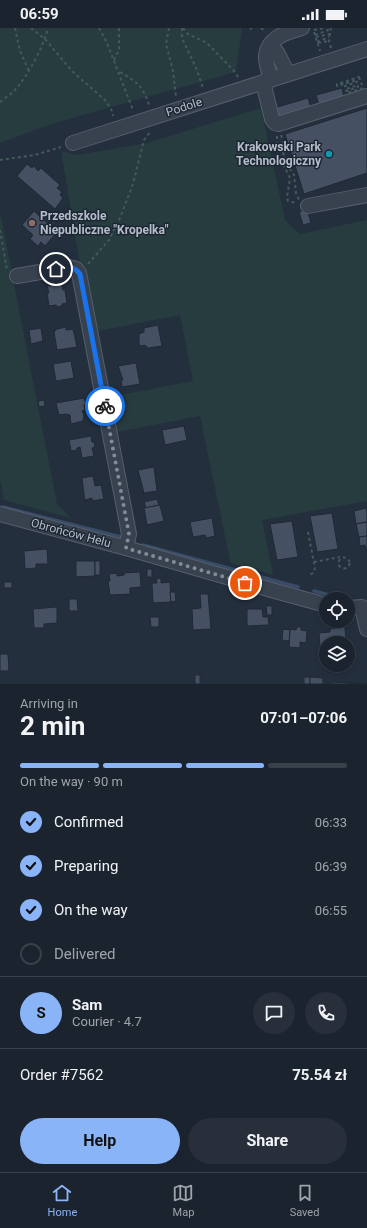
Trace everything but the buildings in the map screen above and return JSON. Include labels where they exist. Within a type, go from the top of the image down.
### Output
[{"type":"street","points":[[308,29],[290,31],[276,38],[267,51],[267,80],[272,119],[275,123],[278,124],[367,96]]},
{"type":"street","points":[[270,45],[278,54],[288,74]]},
{"type":"street","name":"Podole","points":[[73,143],[367,49]]},
{"type":"street","points":[[304,203],[367,195]]},
{"type":"street","points":[[17,276],[74,270],[129,534],[126,548]]},
{"type":"street","name":"Obrońców Helu","points":[[0,514],[319,602]]},
{"type":"street","points":[[359,607],[367,629]]},
{"type":"path","points":[[15,28],[20,51],[29,71]]},
{"type":"path","points":[[31,28],[45,39],[72,71],[106,101],[112,111],[113,116]]},
{"type":"path","points":[[0,102],[15,90],[29,71],[45,39],[48,28]]},
{"type":"path","points":[[99,28],[119,71],[134,110]]},
{"type":"path","points":[[114,60],[119,50],[119,28]]},
{"type":"path","points":[[169,28],[166,44],[173,71],[176,97]]},
{"type":"path","points":[[182,28],[188,34],[207,43],[238,77]]},
{"type":"path","points":[[182,28],[182,38],[197,70],[203,88]]},
{"type":"path","points":[[308,29],[324,28]]},
{"type":"path","points":[[315,35],[331,28]]},
{"type":"path","points":[[331,28],[329,41],[331,48]]},
{"type":"path","points":[[315,35],[330,35]]},
{"type":"path","points":[[315,35],[320,52]]},
{"type":"path","points":[[318,43],[330,35]]},
{"type":"path","points":[[318,43],[329,41]]},
{"type":"path","points":[[119,71],[135,81],[141,87],[145,93],[149,105]]},
{"type":"path","points":[[359,77],[362,88],[347,93],[346,91],[358,87],[358,85],[346,88],[345,86],[357,82],[356,80],[337,86],[337,84],[359,77]]},
{"type":"path","points":[[74,270],[109,240],[120,218],[133,184],[144,140],[152,129]]},
{"type":"path","points":[[304,203],[292,203],[288,201],[287,197],[290,178],[283,164],[283,152],[284,145],[280,132],[276,140],[277,145],[283,152],[295,179],[296,193],[304,203]]},
{"type":"path","points":[[0,160],[35,155],[55,150],[73,143]]},
{"type":"path","points":[[0,230],[9,278],[17,276]]},
{"type":"path","points":[[308,532],[315,568],[313,573],[308,576]]},
{"type":"path","points":[[314,562],[343,557],[348,559],[350,562],[349,566],[346,568],[342,568],[339,564],[339,560],[343,557]]},
{"type":"green space","points":[[0,28],[242,28],[236,72],[51,124],[0,143]]},
{"type":"green space","points":[[261,108],[285,220],[300,234],[367,220],[367,501],[262,520],[273,575],[231,563],[200,416],[117,432],[110,397],[193,381],[180,315],[98,331],[79,258],[61,151],[77,155],[147,143]]},
{"type":"green space","points":[[0,212],[57,504],[71,518],[4,500],[0,480]]},
{"type":"waterway","points":[[3,507],[121,537]]},
{"type":"waterway","points":[[143,545],[298,587]]},
{"type":"waterway","points":[[314,591],[319,592]]},
{"type":"way so far","points":[[105,406],[129,534],[126,548],[245,583]]},
{"type":"place","name":"Krakowski Park Technologiczny","points":[[329,154]]},
{"type":"place","name":"Przedszkole Niepubliczne \"Kropelka\"","points":[[32,223]]},
{"type":"route","points":[[56,269],[69,267],[76,269],[80,274],[105,406]]}]
